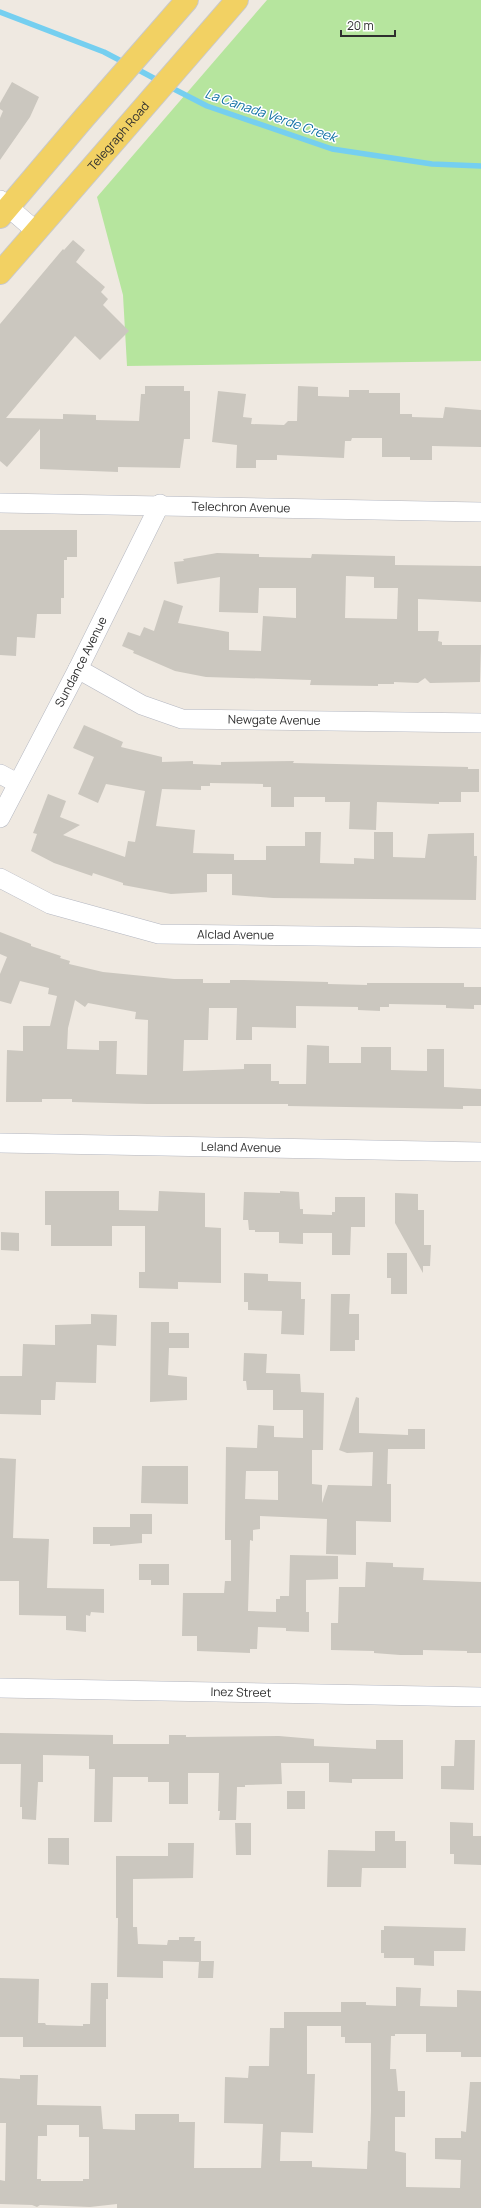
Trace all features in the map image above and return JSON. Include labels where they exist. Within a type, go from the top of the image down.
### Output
[{"type":"main road","points":[[3,208],[187,0]]},
{"type":"main road","name":"Telegraph Road","points":[[0,273],[237,0]]},
{"type":"street","points":[[3,208],[36,231]]},
{"type":"street","name":"Telechron Avenue","points":[[0,503],[160,504],[481,512]]},
{"type":"street","name":"Sundance Avenue","points":[[0,818],[78,669],[160,504]]},
{"type":"street","name":"Newgate Avenue","points":[[78,669],[142,705],[182,719],[481,723]]},
{"type":"street","points":[[0,774],[18,783]]},
{"type":"street","name":"Alclad Avenue","points":[[0,878],[50,904],[159,934],[481,938]]},
{"type":"street","name":"Leland Avenue","points":[[0,1143],[481,1152]]},
{"type":"street","name":"Inez Street","points":[[0,1688],[481,1697]]},
{"type":"green space","points":[[267,0],[481,0],[481,361],[127,366],[123,295],[97,197]]},
{"type":"building","points":[[12,82],[39,97],[30,117],[0,160],[0,118],[3,111],[0,109],[0,103]]},
{"type":"building","points":[[73,240],[85,250],[76,262],[105,287],[101,292],[108,299],[103,305],[129,331],[100,360],[75,336],[6,418],[63,419],[63,414],[96,415],[96,420],[139,421],[141,394],[145,394],[145,386],[184,386],[184,391],[190,391],[190,439],[184,439],[180,468],[118,467],[118,472],[40,469],[40,429],[7,467],[0,461],[0,324],[63,249],[64,250]]},
{"type":"building","points":[[298,386],[318,387],[318,396],[349,397],[349,390],[369,390],[369,393],[400,393],[400,414],[412,414],[412,417],[443,418],[445,407],[481,410],[481,447],[432,446],[432,460],[410,460],[410,457],[382,457],[382,438],[352,438],[351,441],[345,441],[344,458],[277,455],[277,460],[256,460],[256,468],[236,468],[237,445],[212,442],[218,391],[246,394],[243,417],[252,418],[251,424],[284,425],[288,421],[297,421]]},
{"type":"building","points":[[0,530],[77,530],[77,557],[67,557],[67,560],[64,560],[64,598],[61,598],[61,614],[37,614],[35,638],[17,637],[16,656],[0,655]]},
{"type":"building","points":[[217,553],[259,554],[259,557],[311,558],[312,554],[395,556],[395,565],[481,566],[481,602],[418,599],[418,631],[439,631],[438,641],[442,642],[442,645],[481,645],[480,682],[430,683],[425,678],[418,683],[394,682],[394,684],[378,684],[378,686],[310,685],[311,680],[206,677],[175,671],[133,653],[134,651],[122,646],[128,632],[140,636],[144,627],[154,631],[164,600],[183,606],[178,623],[229,632],[229,650],[261,651],[263,616],[296,618],[296,588],[259,588],[258,613],[219,612],[220,577],[177,584],[174,562],[184,561],[183,559]],"holes":[[[346,576],[374,577],[374,588],[398,588],[397,619],[345,618]]]},
{"type":"building","points":[[84,725],[123,742],[121,747],[162,757],[162,762],[193,761],[193,764],[221,765],[221,762],[294,761],[293,763],[468,767],[468,769],[479,769],[479,792],[461,792],[461,802],[439,802],[439,804],[377,802],[376,830],[349,829],[350,802],[325,802],[325,797],[294,797],[294,807],[271,807],[271,787],[263,787],[263,784],[210,783],[210,786],[201,786],[201,790],[162,789],[156,826],[195,830],[193,853],[234,854],[234,860],[266,860],[266,846],[305,846],[305,832],[321,832],[320,863],[354,864],[354,858],[374,859],[374,832],[393,832],[393,857],[425,858],[428,834],[474,833],[474,856],[477,856],[476,900],[273,898],[232,895],[232,874],[207,874],[207,892],[171,894],[123,885],[123,883],[93,873],[92,876],[54,863],[31,851],[37,834],[33,833],[48,794],[66,801],[60,817],[80,825],[63,835],[125,857],[128,841],[135,842],[145,791],[106,784],[98,803],[78,794],[94,757],[73,748]]},
{"type":"building","points":[[0,932],[31,944],[31,946],[61,956],[60,958],[70,961],[69,964],[103,972],[174,979],[203,979],[203,983],[230,983],[230,980],[243,980],[328,982],[328,984],[367,985],[367,983],[464,983],[464,987],[481,987],[481,1005],[474,1005],[474,1009],[446,1008],[446,1005],[389,1004],[389,1007],[380,1007],[380,1011],[358,1010],[358,1007],[296,1006],[296,1028],[252,1027],[252,1040],[236,1040],[237,1008],[209,1008],[208,1040],[184,1040],[183,1071],[244,1069],[244,1064],[271,1064],[271,1081],[279,1081],[279,1084],[306,1084],[307,1045],[329,1046],[329,1063],[361,1063],[361,1047],[391,1047],[391,1070],[427,1071],[427,1049],[444,1049],[444,1087],[481,1089],[481,1106],[463,1106],[463,1109],[288,1106],[288,1104],[147,1104],[72,1102],[72,1099],[42,1099],[42,1102],[6,1102],[7,1050],[23,1051],[23,1026],[50,1026],[57,996],[48,994],[49,988],[20,981],[11,1004],[0,1001],[0,974],[7,957],[0,954]],"holes":[[[75,1000],[85,1007],[88,1003],[136,1012],[135,1019],[148,1020],[147,1075],[116,1074],[117,1041],[99,1041],[99,1050],[67,1049],[68,1028]]]},
{"type":"building","points":[[45,1191],[119,1191],[119,1210],[158,1211],[159,1191],[205,1193],[205,1227],[221,1228],[221,1283],[178,1282],[178,1289],[139,1288],[139,1272],[145,1272],[145,1226],[112,1226],[112,1246],[51,1246],[51,1225],[45,1225]]},
{"type":"building","points":[[280,1191],[299,1192],[300,1209],[303,1209],[303,1214],[332,1215],[332,1212],[335,1212],[335,1197],[365,1197],[365,1227],[351,1227],[350,1255],[332,1255],[332,1233],[303,1233],[303,1244],[279,1243],[279,1232],[255,1232],[255,1230],[249,1230],[248,1220],[243,1220],[244,1192],[280,1193]]},
{"type":"building","points":[[395,1193],[418,1194],[418,1210],[424,1210],[424,1245],[431,1245],[430,1266],[423,1266],[423,1273],[395,1223]]},
{"type":"building","points":[[1,1232],[19,1233],[19,1251],[1,1250]]},
{"type":"building","points":[[387,1253],[407,1253],[407,1294],[391,1294],[391,1278],[387,1278]]},
{"type":"building","points":[[244,1273],[268,1274],[268,1281],[301,1282],[301,1299],[305,1299],[304,1335],[281,1334],[282,1311],[248,1310],[248,1302],[244,1302]]},
{"type":"building","points":[[331,1294],[350,1294],[349,1314],[359,1314],[359,1340],[355,1340],[355,1351],[330,1351]]},
{"type":"building","points":[[91,1314],[117,1315],[116,1346],[97,1345],[96,1383],[56,1382],[55,1400],[41,1400],[41,1415],[0,1414],[0,1376],[22,1376],[23,1344],[55,1345],[55,1325],[91,1324]]},
{"type":"building","points":[[151,1322],[169,1322],[169,1333],[189,1333],[189,1348],[169,1348],[168,1375],[187,1377],[187,1400],[150,1402]]},
{"type":"building","points":[[244,1353],[267,1354],[266,1373],[300,1374],[301,1392],[324,1393],[323,1450],[312,1450],[312,1484],[322,1485],[322,1503],[328,1485],[372,1486],[373,1452],[347,1453],[339,1450],[356,1397],[359,1398],[359,1433],[408,1435],[408,1429],[425,1429],[425,1449],[388,1449],[387,1484],[391,1484],[391,1522],[356,1521],[356,1555],[326,1554],[327,1519],[260,1516],[260,1529],[253,1530],[253,1541],[250,1540],[248,1611],[276,1612],[276,1599],[280,1599],[280,1596],[289,1596],[290,1555],[338,1556],[338,1579],[306,1580],[306,1612],[309,1612],[309,1632],[286,1631],[286,1628],[258,1627],[257,1649],[250,1649],[250,1653],[197,1651],[197,1636],[182,1636],[183,1593],[224,1593],[225,1581],[231,1581],[231,1540],[225,1540],[226,1447],[257,1448],[258,1425],[274,1426],[274,1437],[303,1438],[303,1410],[273,1410],[273,1390],[247,1390],[246,1381],[243,1381]],"holes":[[[246,1471],[278,1471],[278,1500],[245,1499]]]},
{"type":"building","points":[[0,1458],[16,1459],[13,1538],[49,1539],[47,1588],[104,1589],[104,1613],[91,1612],[90,1616],[86,1615],[86,1632],[66,1630],[66,1616],[19,1615],[19,1581],[0,1581]]},
{"type":"building","points":[[142,1466],[188,1466],[188,1504],[141,1503]]},
{"type":"building","points":[[130,1514],[152,1514],[152,1534],[142,1534],[142,1543],[110,1546],[110,1544],[93,1544],[93,1527],[130,1527]]},
{"type":"building","points":[[366,1562],[393,1563],[393,1567],[424,1568],[423,1580],[481,1582],[481,1653],[467,1653],[467,1651],[423,1650],[423,1655],[400,1655],[374,1653],[374,1651],[331,1650],[331,1623],[338,1623],[339,1587],[365,1587]]},
{"type":"building","points":[[139,1564],[169,1564],[169,1585],[151,1585],[151,1580],[139,1580]]},
{"type":"building","points":[[0,1733],[113,1735],[113,1744],[169,1744],[169,1735],[186,1735],[186,1737],[279,1736],[314,1739],[314,1746],[376,1749],[376,1740],[403,1740],[403,1779],[352,1779],[352,1783],[329,1782],[329,1763],[281,1763],[282,1784],[245,1785],[245,1787],[237,1787],[236,1820],[219,1820],[219,1773],[188,1773],[188,1804],[169,1804],[169,1782],[148,1782],[148,1777],[113,1777],[112,1822],[94,1822],[95,1769],[89,1769],[89,1756],[43,1755],[43,1782],[38,1782],[36,1820],[22,1819],[22,1807],[20,1807],[21,1764],[0,1764]]},
{"type":"building","points":[[455,1740],[475,1740],[474,1790],[441,1789],[441,1766],[454,1766]]},
{"type":"building","points":[[287,1791],[305,1791],[305,1809],[287,1809]]},
{"type":"building","points":[[450,1822],[473,1823],[473,1836],[481,1836],[481,1865],[454,1864],[454,1854],[450,1854]]},
{"type":"building","points":[[235,1823],[251,1823],[251,1855],[236,1855]]},
{"type":"building","points":[[375,1831],[395,1831],[395,1841],[406,1841],[406,1868],[362,1868],[361,1887],[327,1887],[328,1850],[375,1851]]},
{"type":"building","points":[[48,1838],[69,1838],[69,1865],[48,1864]]},
{"type":"building","points":[[168,1843],[194,1843],[193,1878],[133,1879],[133,1927],[137,1927],[138,1944],[167,1945],[168,1940],[179,1940],[179,1937],[195,1937],[194,1941],[201,1941],[201,1961],[214,1961],[213,1978],[198,1978],[199,1962],[163,1961],[163,1978],[117,1977],[118,1918],[116,1918],[116,1856],[168,1856]]},
{"type":"building","points":[[384,1926],[466,1928],[465,1951],[434,1951],[434,1966],[414,1965],[414,1958],[384,1958],[384,1953],[381,1953],[381,1930],[384,1930]]},
{"type":"building","points":[[0,1978],[39,1979],[38,2023],[45,2023],[46,2025],[83,2026],[83,2024],[90,2024],[91,1983],[108,1983],[108,1999],[106,1999],[106,2047],[23,2047],[23,2037],[0,2037]]},
{"type":"building","points":[[396,1987],[421,1988],[420,2006],[457,2007],[457,1990],[481,1991],[481,2057],[461,2057],[461,2052],[426,2052],[426,2034],[395,2034],[395,2036],[391,2036],[390,2069],[396,2069],[398,2091],[405,2091],[405,2117],[395,2117],[395,2151],[406,2153],[406,2187],[460,2188],[461,2160],[435,2159],[435,2138],[461,2138],[461,2131],[466,2132],[470,2082],[481,2082],[481,2208],[117,2208],[117,2204],[90,2207],[40,2205],[37,2207],[32,2205],[0,2204],[0,2180],[5,2181],[6,2123],[0,2123],[0,2078],[20,2079],[20,2075],[38,2075],[37,2105],[101,2106],[103,2129],[135,2130],[135,2114],[179,2114],[179,2122],[195,2122],[194,2168],[261,2168],[263,2124],[224,2123],[225,2077],[248,2078],[249,2066],[269,2066],[270,2028],[284,2028],[284,2012],[341,2012],[341,2002],[366,2002],[366,2005],[396,2006]],"holes":[[[307,2026],[341,2026],[341,2037],[345,2037],[345,2043],[371,2043],[371,2111],[367,2169],[312,2167],[312,2161],[280,2161],[281,2132],[313,2133],[315,2074],[307,2074]],[[47,2125],[79,2125],[79,2137],[89,2137],[89,2179],[83,2179],[83,2181],[41,2181],[41,2179],[37,2179],[38,2136],[47,2136]]]},
{"type":"waterway","name":"La Canada Verde Creek","points":[[0,12],[104,52],[125,63]]},
{"type":"waterway","name":"La Canada Verde Creek","points":[[133,67],[161,82]]},
{"type":"waterway","name":"La Canada Verde Creek","points":[[168,86],[207,106],[332,149],[432,164],[481,166]]}]
